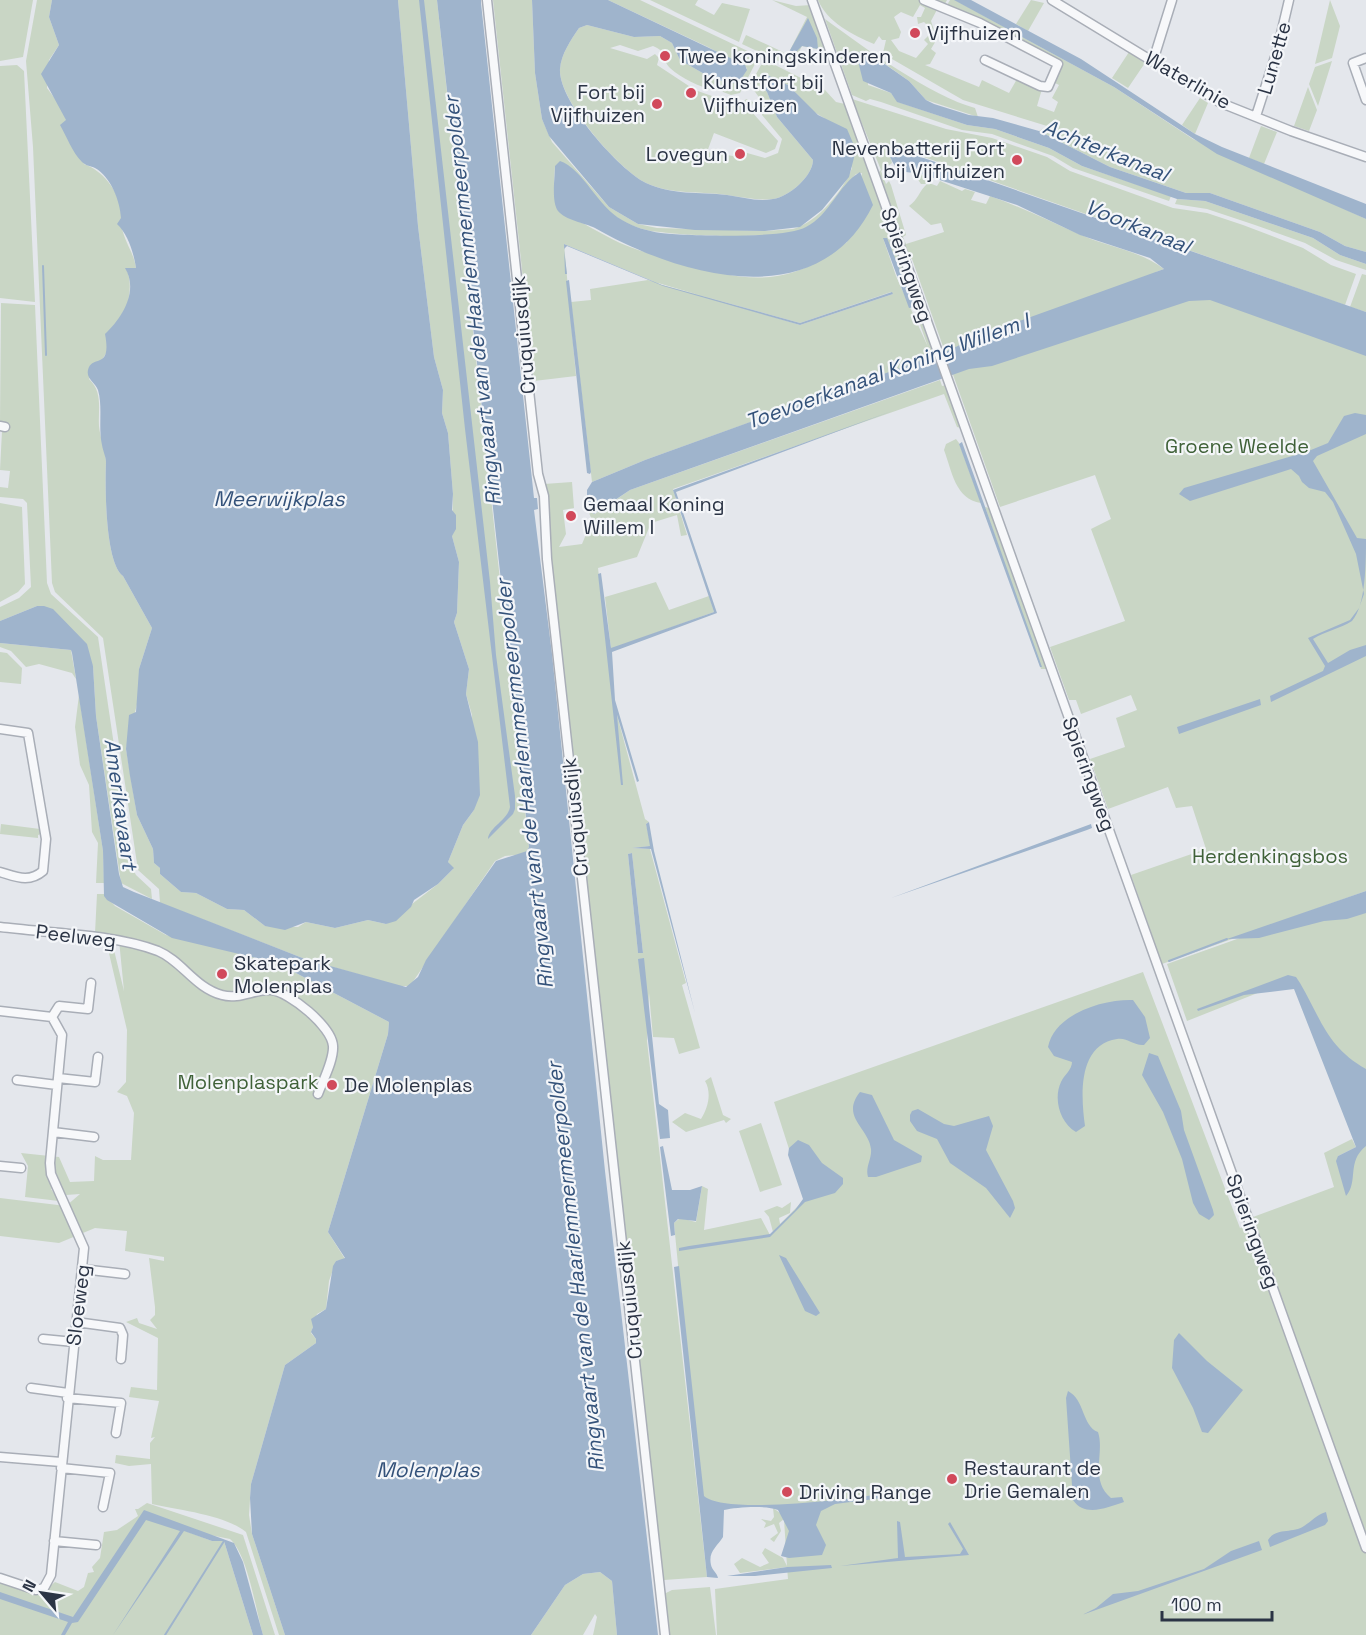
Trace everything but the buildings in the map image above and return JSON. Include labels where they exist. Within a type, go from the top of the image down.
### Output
[{"type":"street","name":"Cruquiusdijk","points":[[487,0],[538,474],[544,496],[547,559],[665,1635]]},
{"type":"street","name":"Spieringweg","points":[[812,0],[1366,1548]]},
{"type":"street","points":[[924,0],[981,23],[1058,64],[1048,87],[1040,86],[985,60]]},
{"type":"street","name":"Waterlinie","points":[[1052,0],[1212,98],[1292,131],[1366,157]]},
{"type":"street","points":[[1153,61],[1172,0]]},
{"type":"street","name":"Lunette","points":[[1256,116],[1277,51],[1289,0]]},
{"type":"street","points":[[1366,58],[1353,63],[1366,100]]},
{"type":"street","points":[[0,729],[28,733],[46,841],[43,871],[35,878],[27,880],[0,872]]},
{"type":"street","name":"Peelweg","points":[[0,927],[133,943],[164,954],[203,987],[223,995],[241,996],[271,990],[299,1002],[332,1040],[333,1051],[318,1094]]},
{"type":"street","points":[[0,1011],[52,1017],[59,1006],[88,1009],[91,983]]},
{"type":"street","name":"Sloeweg","points":[[0,1578],[36,1590],[44,1588],[49,1582],[84,1248],[51,1174],[62,1035],[52,1017]]},
{"type":"street","points":[[16,1080],[95,1082],[98,1057]]},
{"type":"street","points":[[53,1132],[94,1137]]},
{"type":"street","points":[[0,1166],[21,1168]]},
{"type":"street","points":[[82,1269],[125,1274]]},
{"type":"street","points":[[76,1322],[120,1328],[123,1335],[122,1359]]},
{"type":"street","points":[[43,1339],[74,1342]]},
{"type":"street","points":[[31,1388],[122,1403],[116,1433]]},
{"type":"street","points":[[0,1457],[110,1473],[104,1507]]},
{"type":"street","points":[[54,1540],[96,1545]]},
{"type":"green space","points":[[0,0],[33,0],[23,57],[0,61]]},
{"type":"green space","points":[[37,0],[52,0],[49,17],[59,45],[49,60],[47,88],[61,107],[84,164],[97,171],[113,188],[121,209],[123,233],[136,268],[126,268],[129,295],[126,310],[113,341],[89,379],[96,389],[99,401],[99,426],[106,458],[109,541],[117,568],[152,628],[139,669],[139,696],[126,749],[137,815],[153,849],[154,863],[160,868],[160,874],[181,892],[196,893],[227,909],[244,910],[265,926],[298,927],[306,922],[335,928],[368,920],[386,924],[438,884],[453,869],[448,862],[463,825],[474,810],[472,715],[466,694],[469,669],[454,622],[457,613],[459,562],[452,536],[453,494],[448,433],[442,413],[443,390],[434,357],[418,226],[398,0],[437,0],[529,847],[525,854],[505,856],[495,861],[410,986],[399,986],[305,959],[160,903],[159,889],[138,870],[103,638],[55,592],[52,583],[33,147],[26,61]]},
{"type":"green space","points":[[493,0],[532,0],[535,73],[542,119],[552,142],[609,207],[638,224],[657,228],[765,231],[793,229],[812,220],[820,213],[836,196],[852,168],[824,118],[814,112],[788,85],[764,75],[762,86],[767,92],[777,117],[813,160],[805,179],[793,190],[773,199],[756,199],[666,189],[646,183],[634,176],[592,133],[569,98],[562,82],[560,69],[562,58],[579,28],[587,25],[634,37],[660,36],[672,43],[680,60],[706,75],[730,84],[742,77],[747,68],[608,0],[640,0],[754,54],[756,62],[740,93],[731,95],[723,92],[721,86],[714,91],[680,76],[667,65],[661,51],[653,46],[638,51],[620,45],[610,48],[647,59],[655,54],[659,58],[657,65],[695,90],[740,106],[746,99],[753,102],[750,110],[778,141],[775,149],[766,153],[714,133],[707,152],[733,156],[740,151],[765,158],[778,153],[782,139],[762,115],[761,100],[750,85],[761,65],[769,62],[825,90],[836,102],[845,104],[918,305],[915,307],[907,284],[883,238],[896,276],[928,347],[917,316],[921,314],[935,356],[645,460],[592,482],[571,302],[591,300],[590,289],[648,280],[655,282],[564,244],[576,376],[534,381]],"holes":[[[555,166],[570,167],[599,202],[613,215],[626,222],[655,231],[712,236],[757,236],[795,232],[806,228],[827,210],[856,174],[862,173],[847,242],[805,268],[766,277],[746,277],[725,274],[634,248],[563,214],[554,181]],[[891,292],[893,294],[800,325],[703,296],[800,323]]]},
{"type":"green space","points":[[650,0],[698,0],[695,5],[714,15],[722,3],[750,9],[739,42]]},
{"type":"green space","points":[[772,0],[796,6],[811,5],[826,51],[802,46],[791,67],[742,44],[746,35],[783,52],[787,57],[786,53],[789,52],[807,17]]},
{"type":"green space","points":[[818,0],[947,0],[944,6],[940,4],[931,21],[937,39],[931,49],[936,53],[930,64],[925,65],[979,87],[982,80],[1009,93],[1017,79],[1042,89],[1037,106],[1054,112],[1058,102],[1052,98],[1059,85],[1053,82],[1061,65],[947,5],[950,0],[955,0],[1114,87],[1193,139],[1366,219],[1366,252],[1345,246],[1320,232],[1210,193],[1186,193],[1110,167],[1039,131],[1047,126],[963,100],[892,59],[893,56],[889,57],[883,53],[886,40],[882,40],[879,36],[874,44],[858,36],[834,21]],"holes":[[[920,5],[925,8],[921,17],[917,17],[918,24],[924,22],[928,26],[929,35],[924,40],[928,44],[916,58],[899,51],[891,40],[899,38],[901,32],[894,17],[901,12],[913,17]]]},
{"type":"green space","points":[[1031,0],[1044,3],[1028,31],[1016,24]]},
{"type":"green space","points":[[1330,0],[1340,26],[1332,58],[1315,64]]},
{"type":"green space","points":[[825,19],[918,82],[957,102],[975,108],[978,117],[926,100],[909,81],[867,51],[868,85],[891,93],[898,102],[967,125],[995,129],[1049,148],[1082,166],[1171,196],[1169,201],[1073,168],[1053,156],[992,134],[962,130],[881,102],[870,99],[866,101],[852,95]]},
{"type":"green space","points":[[1129,52],[1145,63],[1128,88],[1112,78]]},
{"type":"green space","points":[[1332,61],[1318,106],[1309,84],[1315,67]]},
{"type":"green space","points":[[17,65],[24,71],[35,302],[0,298],[0,66]]},
{"type":"green space","points":[[1308,87],[1317,110],[1309,131],[1294,126]]},
{"type":"green space","points":[[1200,98],[1208,103],[1195,134],[1182,125]]},
{"type":"green space","name":"Groene Weelde","points":[[852,99],[946,129],[992,138],[1047,157],[1070,171],[1173,208],[1207,213],[1243,225],[1303,248],[1331,265],[1356,274],[1345,305],[901,149],[889,151],[892,163],[881,171],[886,184],[889,181],[891,185],[906,235],[903,237],[906,244],[944,232],[941,223],[931,225],[909,206],[927,184],[921,184],[916,177],[921,174],[932,178],[929,183],[937,186],[940,181],[962,191],[965,189],[975,192],[971,200],[986,204],[990,196],[1090,238],[1144,257],[1164,269],[1156,272],[1366,355],[1366,891],[1162,964],[1131,875],[1206,849],[1192,806],[1176,808],[1168,787],[1108,809],[1090,759],[1125,747],[1116,718],[1137,710],[1131,695],[1081,714],[1076,700],[1069,700],[1050,647],[1125,621],[1091,529],[1111,519],[1095,475],[1000,507],[912,259],[908,258],[878,173],[881,170]]},
{"type":"green space","points":[[1261,126],[1277,132],[1264,164],[1249,158]]},
{"type":"green space","points":[[1177,199],[1205,201],[1313,238],[1340,255],[1366,264],[1366,270],[1336,260],[1305,243],[1255,225],[1207,209],[1175,204]]},
{"type":"green space","points":[[1362,274],[1366,275],[1366,312],[1350,307]]},
{"type":"green space","points":[[1,303],[35,305],[47,583],[51,594],[98,637],[132,867],[136,875],[151,889],[152,899],[121,883],[96,716],[93,666],[37,606],[0,621],[0,607],[19,598],[31,587],[27,503],[23,499],[0,497],[0,487],[8,488],[10,471],[0,470],[2,431],[8,432],[8,423],[0,421]]},
{"type":"green space","points":[[940,380],[942,386],[946,385],[961,428],[957,427],[944,394],[673,489],[687,535],[681,536],[677,515],[651,523],[637,557],[598,568],[615,715],[617,715],[645,819],[649,822],[646,824],[651,846],[632,848],[650,849],[686,983],[682,985],[700,1048],[679,1054],[674,1038],[653,1037],[649,993],[647,1041],[707,1577],[664,1580],[662,1578],[610,1112],[601,1005],[574,791],[544,484],[572,482],[574,508],[563,510],[566,534],[559,547],[582,544],[592,520],[587,508],[595,514],[630,490]],"holes":[[[632,853],[643,953],[638,953],[628,854]]]},
{"type":"green space","points":[[956,439],[981,503],[965,496],[952,475],[944,450],[946,444]]},
{"type":"green space","points":[[0,503],[22,507],[25,584],[18,592],[0,602]]},
{"type":"green space","points":[[985,507],[989,508],[997,528],[1047,669],[1041,669]]},
{"type":"green space","points":[[656,582],[669,610],[709,596],[714,612],[611,649],[605,597]]},
{"type":"green space","points":[[0,643],[71,650],[76,679],[72,673],[39,664],[26,667],[11,651],[0,647]]},
{"type":"green space","points":[[0,652],[7,653],[22,668],[21,684],[0,682]]},
{"type":"green space","points":[[79,695],[103,851],[104,883],[96,883],[98,843],[92,832],[89,785],[80,765],[75,727]]},
{"type":"green space","points":[[1,824],[40,829],[41,834],[38,838],[0,834]]},
{"type":"green space","points":[[1366,893],[1366,1635],[717,1635],[715,1589],[788,1579],[787,1567],[740,1573],[734,1564],[742,1558],[760,1567],[769,1563],[762,1553],[765,1548],[783,1558],[787,1566],[784,1519],[779,1523],[781,1531],[774,1542],[770,1539],[778,1533],[774,1524],[764,1528],[766,1523],[761,1519],[771,1521],[774,1517],[773,1508],[783,1515],[782,1505],[701,1506],[674,1223],[680,1218],[696,1222],[702,1186],[708,1189],[704,1230],[761,1218],[770,1235],[773,1232],[769,1217],[764,1211],[777,1206],[782,1208],[791,1202],[790,1213],[779,1218],[780,1224],[805,1199],[774,1102],[1143,972],[1240,1228],[1255,1223],[1253,1217],[1334,1187],[1324,1153],[1352,1139],[1356,1147],[1338,1156],[1345,1161],[1360,1144],[1293,979],[1187,1021],[1167,964]]},
{"type":"green space","name":"Molenplaspark","points":[[97,894],[104,894],[115,906],[166,935],[277,963],[389,1022],[388,1034],[328,1232],[345,1259],[336,1261],[329,1281],[326,1309],[317,1314],[311,1333],[316,1343],[285,1365],[251,1484],[249,1515],[252,1534],[285,1635],[279,1635],[246,1532],[214,1517],[152,1504],[151,1464],[129,1466],[115,1463],[116,1455],[150,1459],[150,1443],[155,1437],[151,1438],[159,1401],[129,1397],[131,1387],[157,1390],[158,1338],[126,1322],[137,1318],[139,1323],[157,1329],[150,1320],[155,1315],[155,1307],[149,1258],[164,1261],[164,1257],[125,1251],[127,1231],[95,1228],[59,1243],[0,1236],[0,1198],[66,1206],[80,1194],[66,1195],[59,1182],[51,1189],[59,1201],[25,1197],[28,1166],[21,1153],[59,1157],[70,1182],[94,1181],[95,1156],[103,1160],[131,1160],[134,1113],[127,1096],[117,1092],[126,1082],[127,1030],[108,949],[109,946],[113,946],[124,991],[119,940],[113,935],[95,933]]},
{"type":"green space","points":[[711,1077],[723,1115],[731,1119],[726,1123],[724,1120],[686,1132],[672,1122],[685,1113],[701,1119],[708,1100],[705,1081]]},
{"type":"green space","points":[[761,1123],[782,1185],[760,1192],[739,1131]]},
{"type":"green space","points":[[147,1503],[243,1535],[275,1635],[263,1635],[247,1570],[242,1557],[230,1539],[180,1529],[212,1541],[224,1541],[253,1635],[0,1635],[0,1580],[42,1593],[55,1582],[78,1591],[84,1587],[88,1573],[94,1572],[92,1567],[100,1558],[104,1532],[117,1530],[138,1516],[135,1509]]},
{"type":"green space","points":[[600,1572],[612,1581],[617,1635],[593,1635],[597,1617],[595,1614],[583,1635],[531,1635],[565,1585],[583,1574]]},
{"type":"green space","points":[[710,1587],[716,1635],[668,1635],[664,1594],[672,1590]]},
{"type":"water","name":"Meerwijkplas","points":[[52,0],[398,0],[418,226],[434,357],[443,390],[442,413],[448,433],[453,494],[452,510],[456,515],[456,529],[452,536],[459,562],[457,613],[454,622],[469,669],[466,694],[478,742],[480,795],[474,810],[463,825],[448,862],[454,868],[438,884],[414,900],[411,907],[396,921],[386,924],[368,920],[335,928],[306,922],[285,930],[265,926],[244,910],[227,909],[196,893],[181,892],[160,874],[160,868],[154,863],[153,849],[137,815],[126,749],[129,715],[136,712],[139,669],[152,628],[117,568],[109,541],[106,462],[101,438],[100,403],[97,387],[89,378],[88,373],[90,365],[104,357],[106,353],[105,334],[127,304],[130,286],[125,268],[136,268],[130,244],[117,224],[121,218],[114,190],[101,172],[84,163],[75,154],[60,125],[66,120],[41,74],[59,45],[49,17]]},
{"type":"water","points":[[419,0],[424,0],[490,582],[496,655],[515,796],[513,814],[488,839],[509,812],[510,807],[465,429]]},
{"type":"water","name":"Molenplas","points":[[437,0],[481,0],[534,498],[537,498],[538,509],[534,510],[552,654],[605,1171],[658,1635],[617,1635],[612,1581],[600,1572],[583,1574],[565,1585],[531,1635],[285,1635],[252,1534],[251,1484],[285,1365],[316,1343],[311,1332],[313,1327],[311,1319],[326,1309],[333,1266],[336,1261],[345,1258],[328,1232],[388,1034],[389,1022],[277,963],[172,938],[107,900],[104,896],[103,851],[71,650],[0,643],[0,621],[37,606],[44,606],[53,609],[87,644],[93,666],[96,716],[119,874],[123,887],[134,892],[305,959],[406,987],[418,977],[426,960],[496,861],[527,851],[529,847],[517,726]]},
{"type":"water","points":[[532,0],[608,0],[745,65],[747,70],[739,82],[730,84],[706,75],[680,60],[672,43],[660,36],[634,37],[587,25],[579,28],[562,58],[560,69],[562,83],[579,116],[606,150],[634,176],[646,183],[665,190],[762,200],[779,197],[799,185],[809,173],[813,160],[777,117],[767,92],[760,83],[767,75],[788,85],[818,115],[847,129],[856,150],[849,177],[822,210],[800,227],[765,231],[695,230],[638,224],[609,207],[549,136],[542,119],[535,73]]},
{"type":"water","points":[[954,0],[971,0],[1081,59],[1195,134],[1222,147],[1366,204],[1366,219],[1217,154],[1114,87]]},
{"type":"water","points":[[808,18],[817,38],[818,49],[802,46],[793,55],[789,52]]},
{"type":"water","points":[[866,51],[909,81],[926,100],[934,104],[969,115],[993,118],[1039,131],[1110,167],[1186,193],[1210,193],[1320,232],[1345,246],[1366,252],[1366,264],[1340,255],[1313,238],[1205,201],[1177,199],[1082,166],[1049,148],[995,129],[967,125],[897,102],[891,93],[863,81],[856,53]]},
{"type":"water","points":[[895,148],[1366,312],[1366,356],[1210,300],[1189,301],[992,366],[969,369],[630,490],[594,514],[587,508],[587,490],[592,482],[645,460],[950,350],[975,337],[1164,269],[1150,258],[1080,235],[1017,205],[915,172],[902,171],[895,166],[889,154],[891,149]]},
{"type":"water","points":[[560,161],[576,172],[613,214],[636,227],[661,233],[736,236],[795,231],[814,222],[846,184],[860,172],[873,205],[849,240],[818,263],[783,274],[745,276],[705,271],[666,260],[561,214],[556,207],[554,196],[555,166]]},
{"type":"water","points":[[883,238],[887,238],[915,307],[909,308]]},
{"type":"water","points":[[564,244],[662,285],[800,323],[892,292],[893,294],[800,325],[663,286],[567,246],[564,249]]},
{"type":"water","points":[[564,251],[567,274],[565,274]]},
{"type":"water","points":[[569,280],[590,474],[587,473],[566,281]]},
{"type":"water","points":[[892,411],[676,492],[717,613],[612,652],[615,700],[639,781],[637,782],[617,715],[623,785],[621,785],[598,574],[601,573],[611,648],[714,612],[673,490]]},
{"type":"water","points":[[1355,413],[1366,415],[1366,434],[1317,456],[1313,461],[1357,538],[1366,539],[1363,590],[1356,554],[1333,502],[1325,492],[1309,488],[1291,469],[1190,501],[1179,494],[1184,488],[1306,452],[1328,443],[1344,416]]},
{"type":"water","points":[[962,442],[1042,667],[1040,667],[959,444]]},
{"type":"water","points":[[1359,608],[1352,621],[1313,639],[1328,663],[1350,650],[1366,645],[1366,656],[1271,702],[1270,696],[1323,671],[1325,666],[1308,638],[1350,620]]},
{"type":"water","points":[[1260,699],[1261,705],[1179,734],[1177,727]]},
{"type":"water","points":[[649,822],[654,851],[695,1013],[651,849],[632,848],[650,846],[646,824]]},
{"type":"water","points":[[1091,824],[1092,828],[1087,830],[891,898]]},
{"type":"water","points":[[632,853],[643,953],[638,953],[628,854]]},
{"type":"water","points":[[1366,891],[1366,913],[1259,938],[1227,939]]},
{"type":"water","points":[[644,958],[659,1104],[668,1110],[670,1138],[660,1139],[638,959]]},
{"type":"water","points":[[1288,975],[1296,977],[1334,1042],[1366,1069],[1366,1146],[1356,1158],[1352,1184],[1346,1196],[1336,1161],[1338,1156],[1356,1147],[1294,989],[1244,995],[1198,1011],[1197,1009]]},
{"type":"water","points":[[1133,1000],[1145,1017],[1150,1038],[1144,1045],[1117,1039],[1104,1043],[1095,1051],[1084,1074],[1085,1126],[1076,1132],[1062,1117],[1058,1103],[1062,1079],[1071,1068],[1072,1062],[1054,1056],[1048,1047],[1052,1035],[1060,1025],[1082,1010],[1108,1002]]},
{"type":"water","points":[[1149,1053],[1158,1056],[1181,1111],[1184,1130],[1213,1210],[1214,1215],[1209,1220],[1199,1214],[1193,1203],[1182,1159],[1163,1112],[1142,1075]]},
{"type":"water","points":[[860,1092],[872,1095],[894,1140],[922,1156],[921,1162],[876,1177],[868,1177],[871,1149],[866,1135],[857,1122],[853,1108]]},
{"type":"water","points":[[918,1109],[944,1124],[954,1126],[989,1116],[993,1126],[986,1150],[1013,1201],[1015,1208],[1010,1218],[986,1188],[950,1163],[937,1139],[917,1131],[910,1121],[910,1115],[912,1111]]},
{"type":"water","points":[[798,1140],[809,1145],[822,1163],[843,1178],[843,1184],[835,1193],[805,1202],[770,1237],[679,1251],[679,1248],[689,1246],[770,1234],[803,1199],[788,1155],[789,1148]]},
{"type":"water","points":[[663,1146],[672,1190],[690,1190],[702,1186],[696,1221],[678,1219],[674,1223],[675,1235],[671,1236],[660,1147]]},
{"type":"water","points":[[779,1255],[786,1258],[820,1313],[816,1316],[805,1311]]},
{"type":"water","points":[[679,1266],[704,1496],[716,1502],[761,1505],[817,1502],[881,1494],[882,1498],[835,1504],[821,1511],[816,1525],[826,1545],[822,1555],[789,1558],[781,1556],[789,1531],[778,1510],[744,1507],[724,1510],[723,1537],[710,1560],[718,1578],[707,1577],[674,1267]]},
{"type":"water","points":[[1179,1333],[1207,1361],[1243,1390],[1208,1433],[1202,1432],[1193,1408],[1172,1368],[1174,1340]]},
{"type":"water","points":[[1068,1391],[1078,1400],[1089,1424],[1098,1432],[1100,1440],[1099,1475],[1104,1491],[1111,1498],[1122,1497],[1124,1502],[1090,1510],[1084,1509],[1073,1500],[1066,1398]]},
{"type":"water","points":[[144,1510],[234,1543],[243,1562],[263,1635],[253,1635],[224,1541],[212,1541],[184,1531],[113,1635],[180,1531],[146,1520],[78,1622],[72,1623],[65,1635],[61,1635],[68,1622],[0,1599],[0,1592],[73,1617]]},
{"type":"water","points":[[1326,1512],[1328,1521],[1325,1525],[1270,1547],[1268,1540],[1275,1533],[1300,1528]]},
{"type":"water","points":[[897,1521],[900,1522],[905,1557],[960,1554],[963,1549],[948,1524],[950,1522],[969,1555],[840,1566],[898,1558]]},
{"type":"water","points":[[1259,1541],[1262,1550],[1082,1615],[1096,1608],[1113,1594],[1138,1591],[1204,1569],[1231,1551]]},
{"type":"water","points":[[831,1565],[832,1568],[755,1576],[727,1576],[787,1567]]},
{"type":"waterway","points":[[43,266],[46,355]]},
{"type":"waterway","points":[[1169,961],[1227,939]]},
{"type":"waterway","points":[[165,1635],[224,1541]]},
{"type":"place","name":"Vijfhuizen","points":[[915,33]]},
{"type":"place","name":"Twee koningskinderen","points":[[665,56]]},
{"type":"place","name":"Kunstfort bij Vijfhuizen","points":[[691,93]]},
{"type":"place","name":"Fort bij Vijfhuizen","points":[[657,104]]},
{"type":"place","name":"Lovegun","points":[[740,154]]},
{"type":"place","name":"Nevenbatterij Fort bij Vijfhuizen","points":[[1017,160]]},
{"type":"place","name":"Gemaal Koning Willem I","points":[[571,516]]},
{"type":"place","name":"Skatepark Molenplas","points":[[222,974]]},
{"type":"place","name":"De Molenplas","points":[[332,1085]]},
{"type":"place","name":"Restaurant de Drie Gemalen","points":[[952,1479]]},
{"type":"place","name":"Driving Range","points":[[787,1492]]},
{"type":"water label","name":"Achterkanaal","points":[[1106,150]]},
{"type":"water label","name":"Voorkanaal","points":[[1138,226]]},
{"type":"water label","name":"Ringvaart van de Haarlemmermeerpolder","points":[[472,301]]},
{"type":"water label","name":"Toevoerkanaal Koning Willem I","points":[[887,371]]},
{"type":"water label","name":"Ringvaart van de Haarlemmermeerpolder","points":[[524,784]]},
{"type":"water label","name":"Amerikavaart","points":[[121,804]]},
{"type":"water label","name":"Ringvaart van de Haarlemmermeerpolder","points":[[575,1267]]},
{"type":"park label","name":"Herdenkingsbos","points":[[1270,856]]}]
